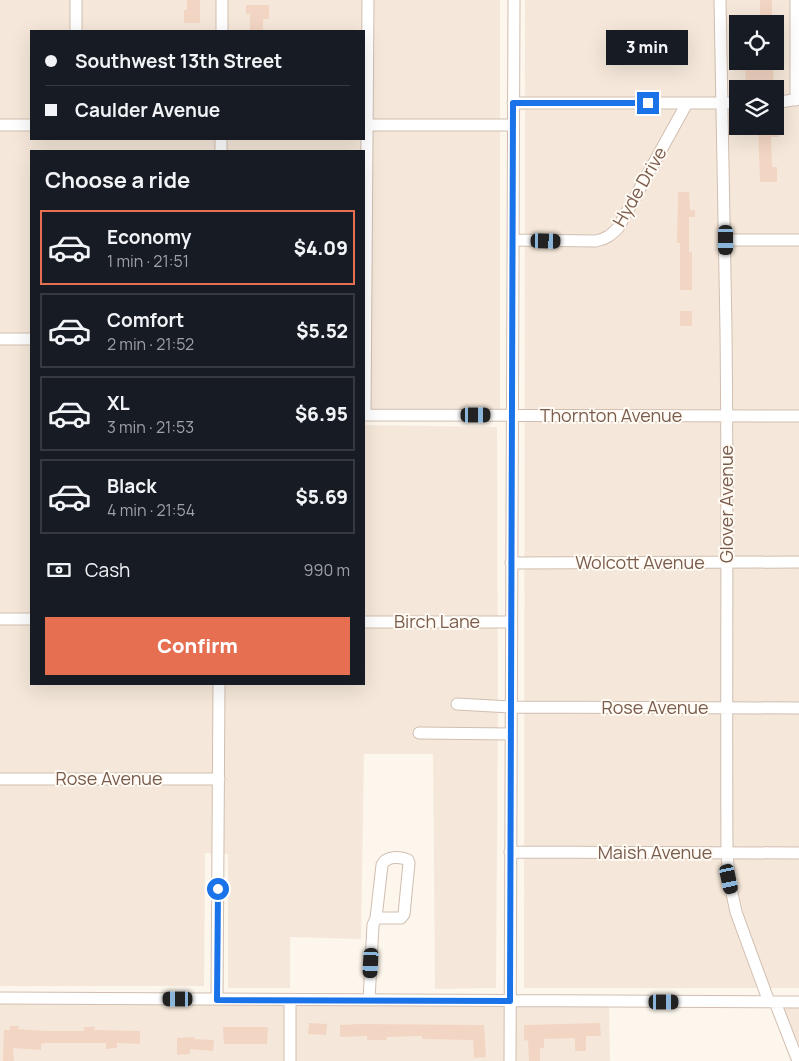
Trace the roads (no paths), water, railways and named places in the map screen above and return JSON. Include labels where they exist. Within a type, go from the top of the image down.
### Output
[{"type":"street","points":[[76,0],[76,30]]},
{"type":"street","points":[[222,0],[222,30]]},
{"type":"street","points":[[365,270],[368,0]]},
{"type":"street","points":[[510,1061],[514,0]]},
{"type":"street","name":"Glover Avenue","points":[[720,0],[721,103],[726,240],[727,853],[729,879],[736,912],[798,1061]]},
{"type":"street","points":[[784,102],[798,100],[796,0]]},
{"type":"street","points":[[513,103],[729,103]]},
{"type":"street","name":"Hyde Drive","points":[[513,240],[596,241],[605,239],[612,234],[618,228],[687,103]]},
{"type":"street","points":[[0,125],[30,125]]},
{"type":"street","points":[[366,125],[513,126]]},
{"type":"street","points":[[726,240],[799,240]]},
{"type":"street","points":[[0,339],[30,339]]},
{"type":"street","name":"Thornton Avenue","points":[[365,415],[799,416]]},
{"type":"street","name":"Wolcott Avenue","points":[[511,563],[799,562]]},
{"type":"street","points":[[0,619],[30,619]]},
{"type":"street","name":"Birch Lane","points":[[365,622],[511,622]]},
{"type":"street","points":[[217,1000],[219,685]]},
{"type":"street","name":"Rose Avenue","points":[[457,704],[511,708],[799,708]]},
{"type":"street","points":[[419,733],[511,734]]},
{"type":"street","name":"Rose Avenue","points":[[0,779],[219,779]]},
{"type":"street","name":"Maish Avenue","points":[[510,852],[799,853]]},
{"type":"street","points":[[369,1000],[373,925],[376,918],[383,861],[387,858],[405,858],[409,863],[404,914],[401,918],[396,919],[376,918]]},
{"type":"street","points":[[0,998],[799,1002]]},
{"type":"street","points":[[290,1000],[290,1061]]}]
